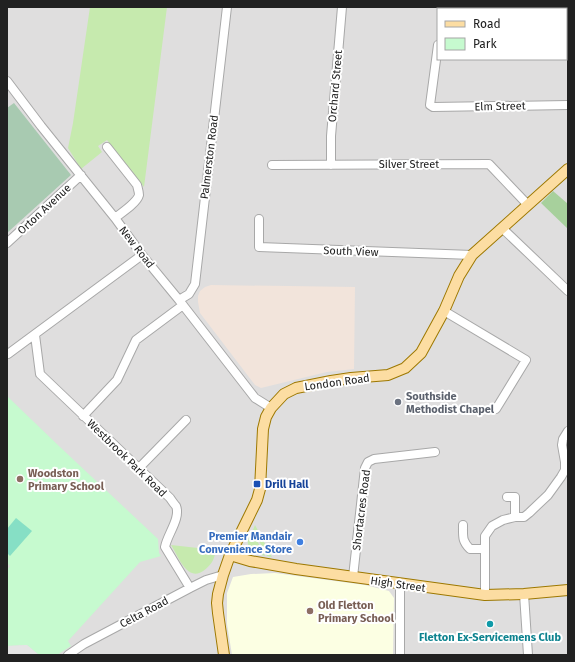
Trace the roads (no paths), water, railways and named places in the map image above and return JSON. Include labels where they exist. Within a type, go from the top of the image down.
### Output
[{"type":"main road","name":"London Road","points":[[224,655],[218,613],[218,594],[230,555],[257,500],[260,489],[263,429],[266,417],[271,408],[284,394],[296,388],[344,379],[388,375],[405,368],[421,353],[444,311],[459,276],[472,255],[568,169]]},
{"type":"main road","name":"High Street","points":[[230,555],[250,561],[485,596],[568,590]]},
{"type":"street","name":"Palmerston Road","points":[[83,416],[117,380],[136,340],[181,302],[189,294],[195,284],[226,7]]},
{"type":"street","name":"Orchard Street","points":[[331,165],[331,136],[342,7]]},
{"type":"street","name":"Elm Street","points":[[437,52],[430,105],[433,107],[568,105]]},
{"type":"street","name":"New Road","points":[[7,81],[255,398],[271,408]]},
{"type":"street","points":[[107,147],[139,190],[136,200],[115,218]]},
{"type":"street","name":"Silver Street","points":[[272,166],[489,164],[528,205]]},
{"type":"street","name":"Orton Avenue","points":[[7,243],[81,175]]},
{"type":"street","name":"South View","points":[[259,219],[259,247],[472,255]]},
{"type":"street","points":[[502,228],[568,291]]},
{"type":"street","points":[[8,354],[142,255]]},
{"type":"street","points":[[444,311],[526,360],[496,409]]},
{"type":"street","name":"Westbrook Park Road","points":[[35,335],[40,374],[170,498],[176,506],[176,520],[166,541],[165,547],[190,588]]},
{"type":"street","points":[[139,468],[186,420]]},
{"type":"street","points":[[485,596],[485,536],[492,526],[503,520],[514,517],[524,517],[548,495],[565,470],[562,445],[563,439],[568,432]]},
{"type":"street","name":"Shortacres Road","points":[[353,577],[365,468],[368,462],[374,459],[435,452]]},
{"type":"street","points":[[507,497],[515,497],[514,517]]},
{"type":"street","points":[[463,525],[463,539],[465,544],[470,549],[484,549]]},
{"type":"street","name":"Celta Road","points":[[68,655],[84,644],[190,588],[206,580],[223,575]]},
{"type":"street","points":[[400,584],[400,655]]},
{"type":"street","points":[[524,594],[528,655]]},
{"type":"place","name":"Southside Methodist Chapel","points":[[398,402]]},
{"type":"place","name":"Woodston Primary School","points":[[20,479]]},
{"type":"place","name":"Drill Hall","points":[[257,484]]},
{"type":"place","name":"Premier Mandair Convenience Store","points":[[300,542]]},
{"type":"place","name":"Old Fletton Primary School","points":[[310,611]]},
{"type":"place","name":"Fletton Ex-Servicemens Club","points":[[490,624]]}]
